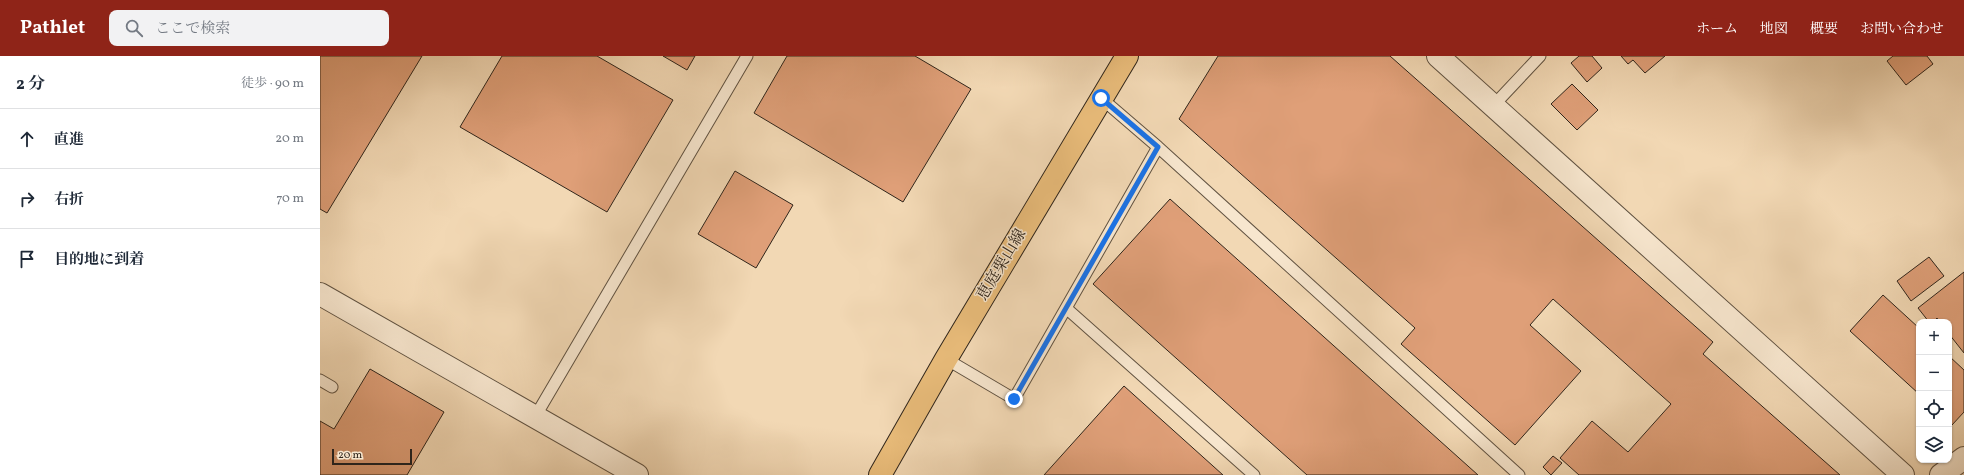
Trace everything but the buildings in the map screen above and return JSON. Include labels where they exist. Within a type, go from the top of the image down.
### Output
[{"type":"main road","name":"恵庭栗山線","points":[[880,475],[946,359],[1127,56]]},
{"type":"street","points":[[1438,56],[1903,475]]},
{"type":"street","points":[[320,294],[637,475]]},
{"type":"street","points":[[1942,475],[1964,458]]},
{"type":"lane","points":[[535,417],[747,56]]},
{"type":"lane","points":[[1493,106],[1540,56]]},
{"type":"lane","points":[[1101,98],[1158,147],[1519,475]]},
{"type":"lane","points":[[946,359],[1014,399],[1158,147]]},
{"type":"lane","points":[[1066,308],[1254,475]]},
{"type":"lane","points":[[320,380],[332,387]]},
{"type":"route","points":[[1014,399],[1158,147],[1101,98]]}]
